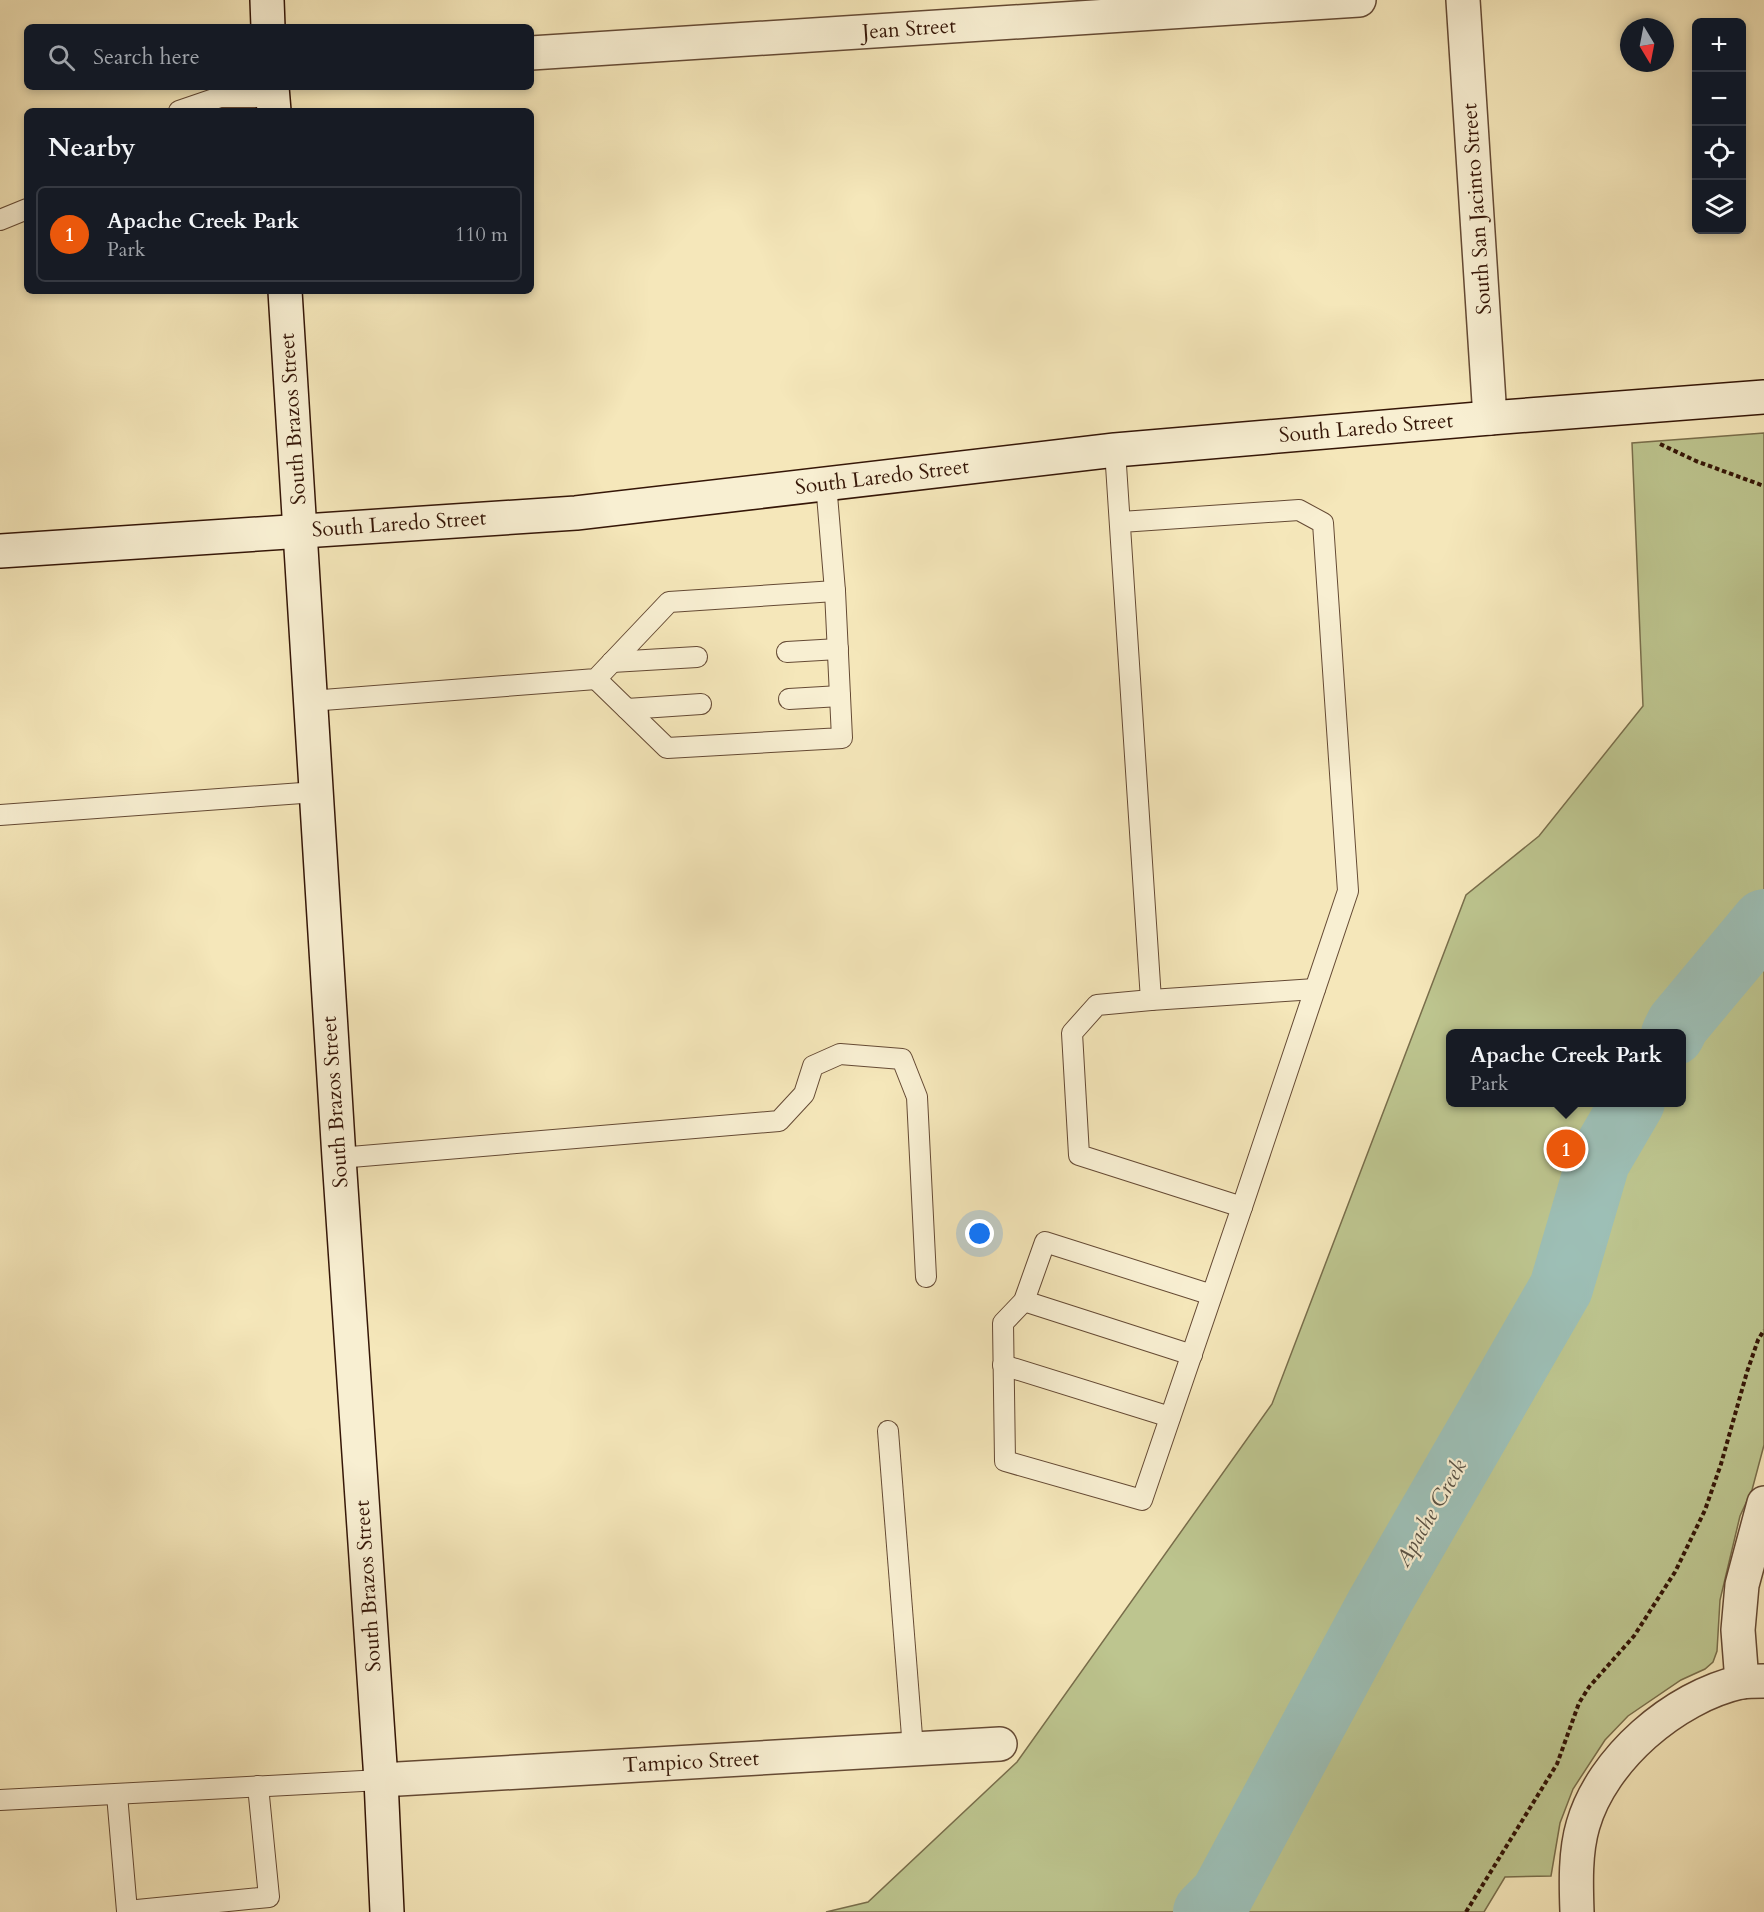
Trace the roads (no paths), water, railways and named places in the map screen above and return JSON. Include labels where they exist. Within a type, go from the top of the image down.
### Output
[{"type":"street","points":[[267,0],[268,24]]},
{"type":"street","name":"Jean Street","points":[[534,53],[1359,0]]},
{"type":"street","name":"South San Jacinto Street","points":[[1463,0],[1490,418]]},
{"type":"street","name":"South Brazos Street","points":[[285,294],[339,1158],[381,1780],[387,1912]]},
{"type":"street","name":"South Laredo Street","points":[[0,551],[576,513],[1115,450],[1764,397]]},
{"type":"street","points":[[1577,1912],[1575,1881],[1583,1826],[1597,1790],[1616,1763],[1661,1719],[1708,1693],[1753,1681],[1738,1630],[1742,1585],[1764,1503]]},
{"type":"street","name":"Tampico Street","points":[[381,1780],[1000,1744]]},
{"type":"lane","points":[[188,108],[220,97],[273,98]]},
{"type":"lane","points":[[0,220],[24,210]]},
{"type":"lane","points":[[1115,450],[1151,1000]]},
{"type":"lane","points":[[596,679],[667,748],[842,738],[835,591],[826,483]]},
{"type":"lane","points":[[1121,522],[1299,510],[1323,523],[1348,891],[1192,1355],[1142,1500],[1005,1461],[1003,1323],[1024,1301],[1045,1242],[1212,1295]]},
{"type":"lane","points":[[310,701],[596,679],[669,602],[835,591]]},
{"type":"lane","points":[[787,652],[838,650]]},
{"type":"lane","points":[[612,662],[698,657]]},
{"type":"lane","points":[[789,699],[840,696]]},
{"type":"lane","points":[[627,709],[700,705]]},
{"type":"lane","points":[[0,814],[316,792]]},
{"type":"lane","points":[[1242,1207],[1080,1155],[1072,1033],[1096,1005],[1315,989]]},
{"type":"lane","points":[[339,1158],[779,1121],[804,1094],[813,1066],[840,1054],[902,1059],[917,1097],[926,1276]]},
{"type":"lane","points":[[1024,1301],[1192,1355]]},
{"type":"lane","points":[[1003,1365],[1170,1417]]},
{"type":"lane","points":[[888,1431],[913,1749]]},
{"type":"lane","points":[[0,1800],[381,1780]]},
{"type":"lane","points":[[117,1795],[127,1911],[269,1897],[258,1786]]},
{"type":"waterway","name":"Apache Creek","points":[[1676,1029],[1764,921]]},
{"type":"waterway","name":"Apache Creek","points":[[1205,1912],[1222,1895],[1378,1605],[1561,1288],[1598,1162],[1630,1107]]},
{"type":"place","name":"Apache Creek Park","points":[[1566,1149]]}]
